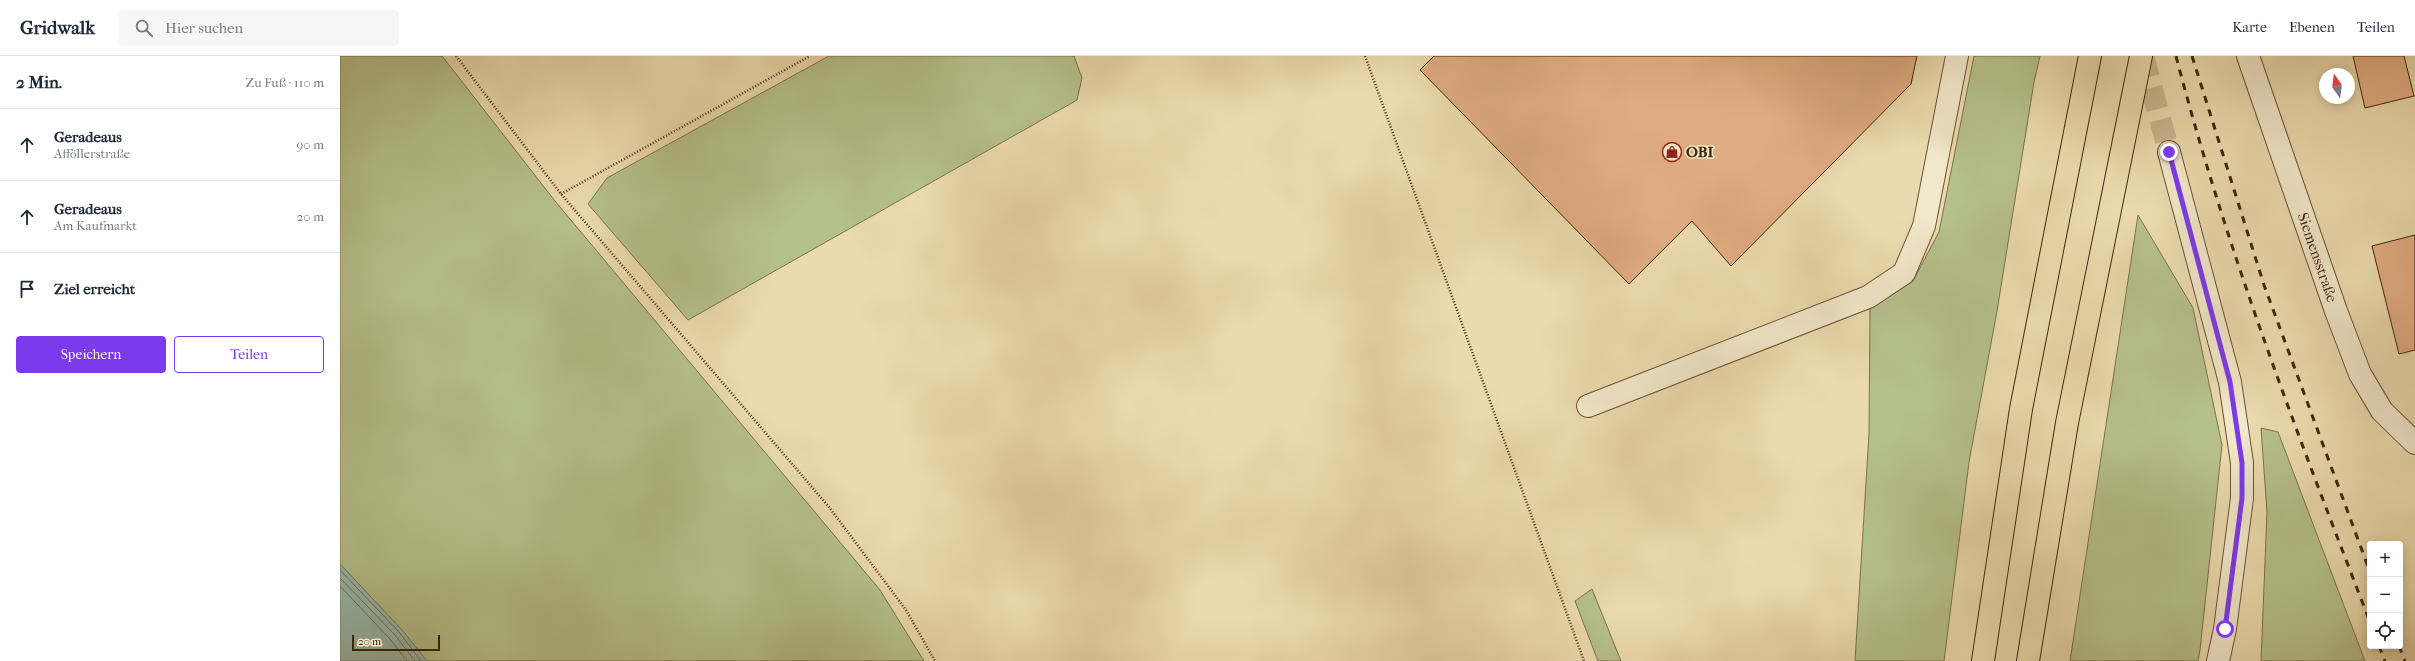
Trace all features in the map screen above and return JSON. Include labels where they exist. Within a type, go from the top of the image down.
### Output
[{"type":"highway","points":[[1983,661],[2021,409],[2090,56]]},
{"type":"highway","points":[[2028,661],[2067,423],[2141,56]]},
{"type":"street","points":[[1588,406],[1868,298],[1904,273],[1924,226],[1957,56]]},
{"type":"street","name":"Siemensstraße","points":[[2248,56],[2336,311],[2360,374],[2382,411],[2415,443]]},
{"type":"street","points":[[2169,152],[2230,382],[2242,463],[2242,498],[2225,629],[2218,661]]},
{"type":"path","points":[[456,56],[561,194],[829,507],[906,610],[935,661]]},
{"type":"path","points":[[561,194],[810,56]]},
{"type":"path","points":[[1365,56],[1584,661]]},
{"type":"green space","points":[[340,56],[442,56],[555,201],[880,590],[924,661],[427,661],[402,630],[340,564]]},
{"type":"green space","points":[[829,56],[1074,56],[1082,78],[1077,100],[688,320],[588,204],[607,178]]},
{"type":"green space","points":[[1974,56],[2040,56],[2034,82],[1997,311],[1969,462],[1944,661],[1855,661],[1869,434],[1870,309],[1913,281],[1939,232]]},
{"type":"green space","points":[[2138,215],[2193,308],[2222,445],[2200,650],[2198,661],[2070,661]]},
{"type":"green space","points":[[2261,428],[2278,432],[2365,661],[2261,661],[2267,512]]},
{"type":"green space","points":[[1592,589],[1621,661],[1598,661],[1575,601]]},
{"type":"water","points":[[340,564],[402,630],[427,661],[340,661]]},
{"type":"building","name":"OBI","points":[[1434,56],[1917,56],[1911,84],[1731,266],[1692,221],[1629,284],[1420,70]]},
{"type":"building","points":[[2353,56],[2404,56],[2414,96],[2365,108]]},
{"type":"building","points":[[2415,235],[2415,350],[2399,354],[2372,246]]},
{"type":"tunnel","points":[[2143,56],[2169,152]]},
{"type":"railway","points":[[2176,56],[2217,200],[2240,271],[2290,412],[2367,614]]},
{"type":"railway","points":[[2192,56],[2264,285],[2367,564]]},
{"type":"railway","points":[[2380,649],[2385,661]]},
{"type":"railway","points":[[2400,649],[2405,661]]},
{"type":"place","name":"OBI","points":[[1672,152]]},
{"type":"route","points":[[2169,152],[2230,382],[2242,463],[2242,498],[2225,629]]}]
